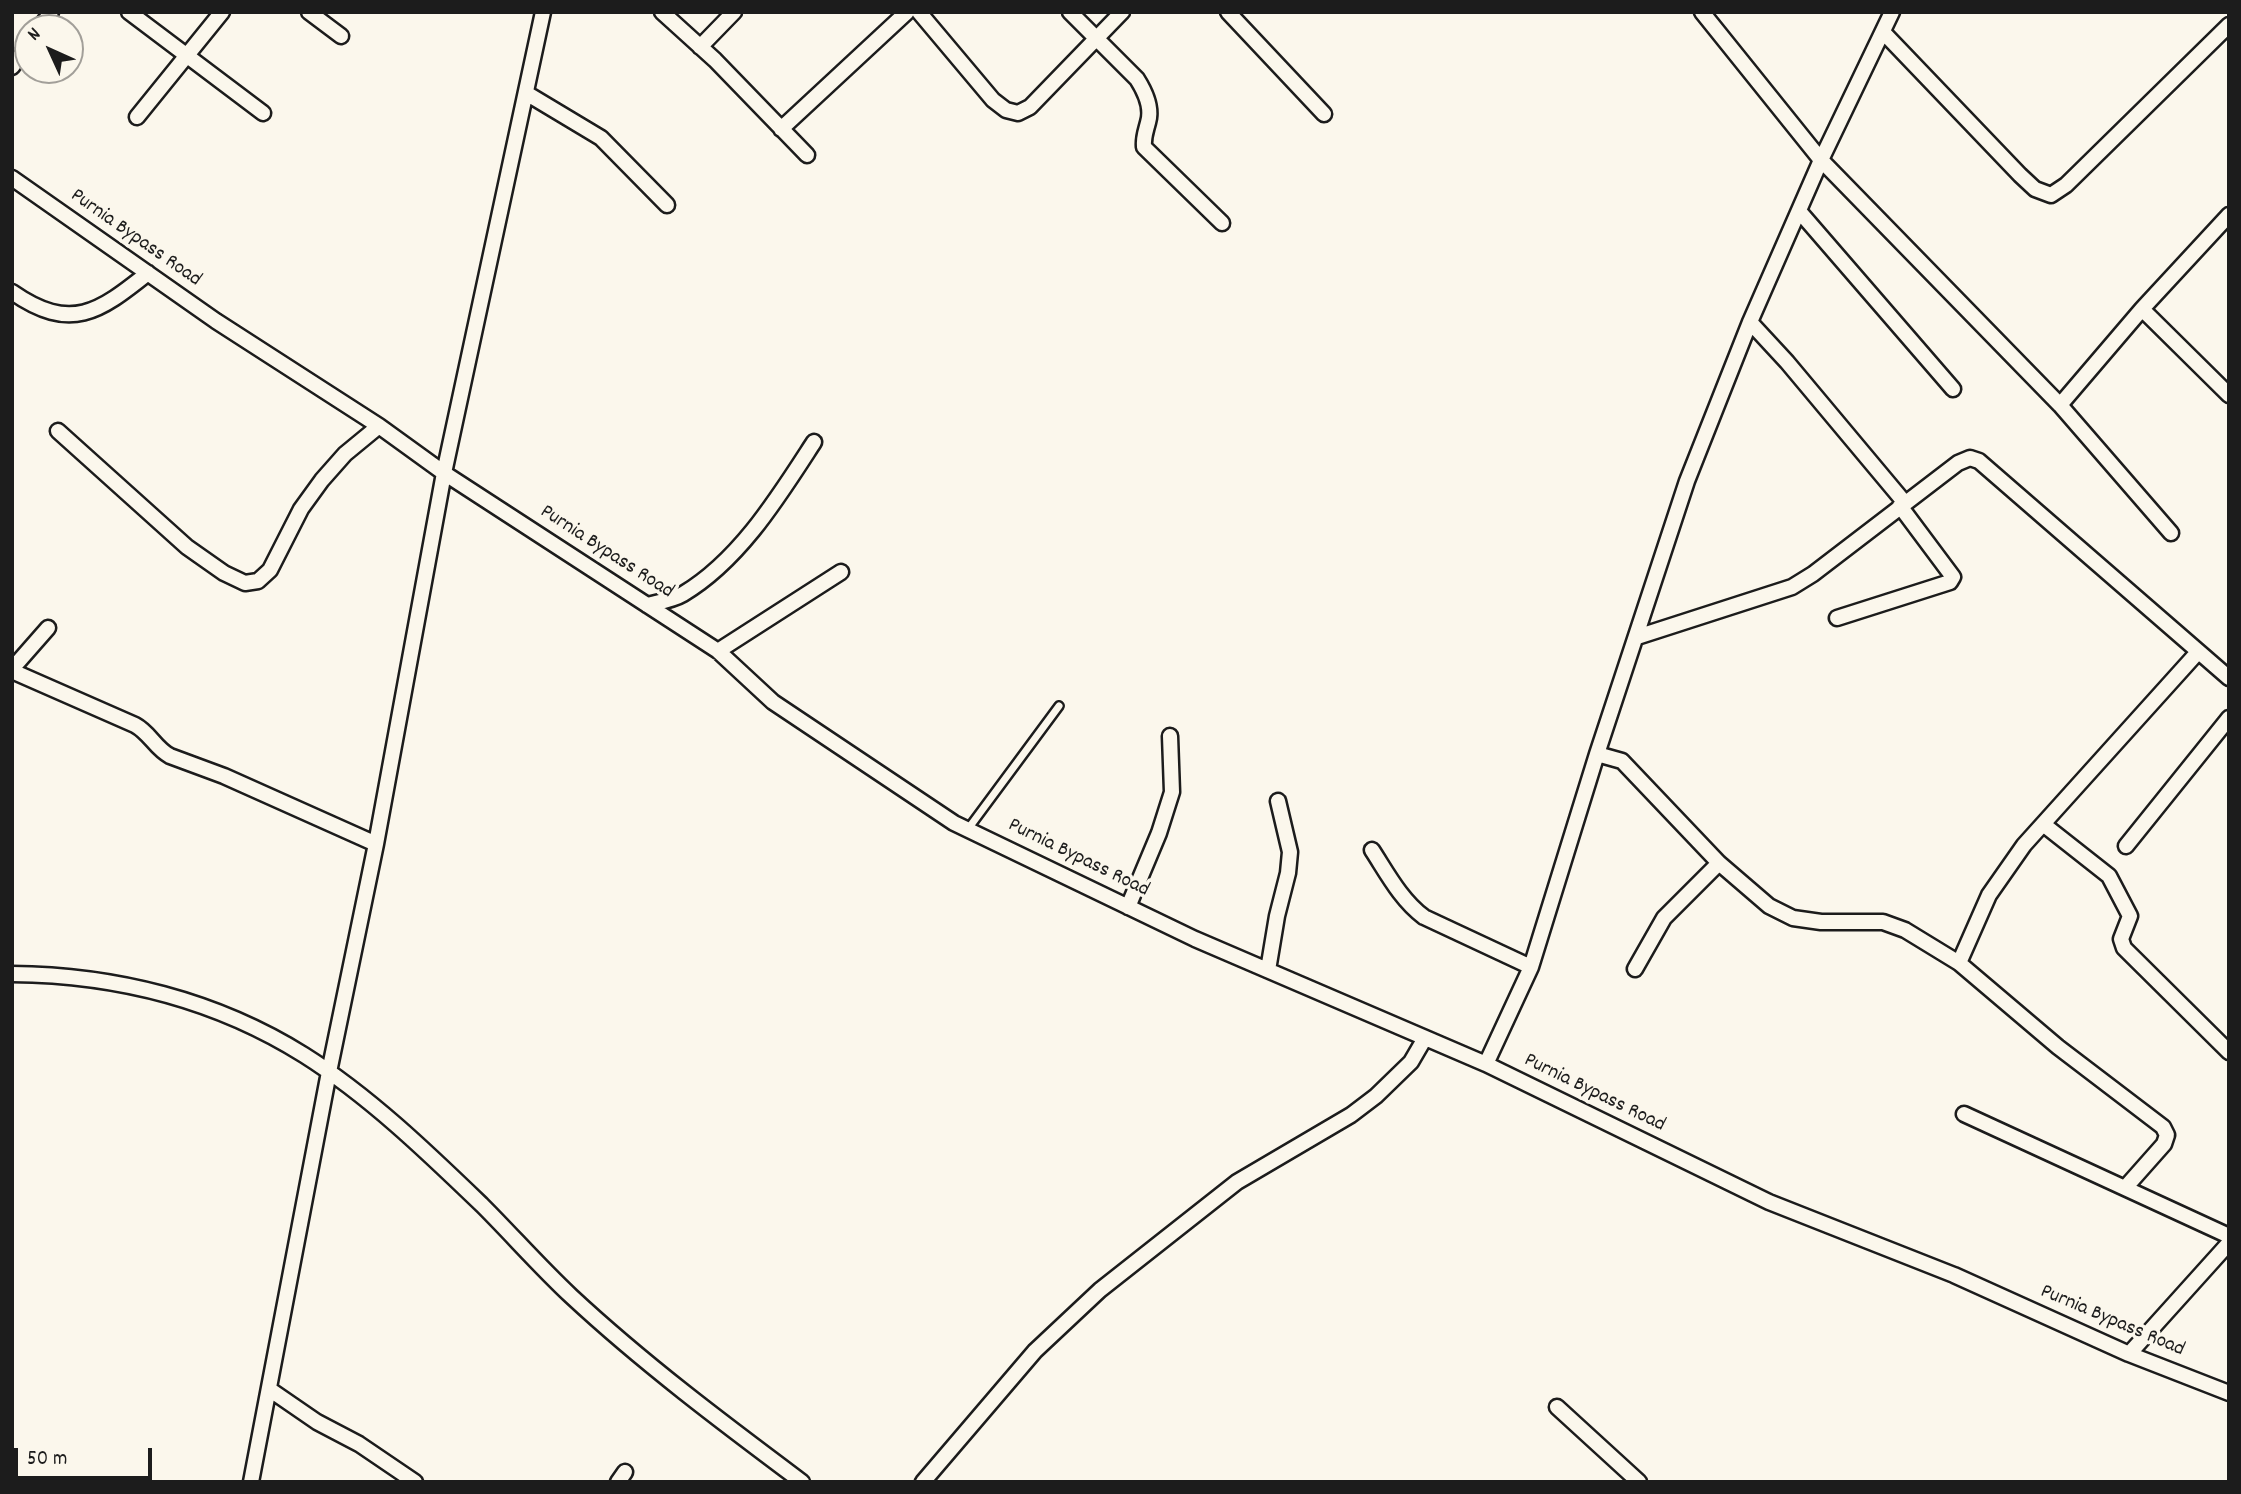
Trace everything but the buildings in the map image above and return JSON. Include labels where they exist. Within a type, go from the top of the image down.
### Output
[{"type":"street","points":[[129,12],[263,113]]},
{"type":"street","points":[[137,117],[222,12]]},
{"type":"street","points":[[309,12],[341,36]]},
{"type":"street","points":[[251,1482],[329,1072],[376,844],[444,473],[543,12]]},
{"type":"street","points":[[662,12],[807,155]]},
{"type":"street","points":[[700,47],[734,12]]},
{"type":"street","points":[[781,129],[906,12]]},
{"type":"street","points":[[919,12],[993,100],[1006,110],[1018,113],[1030,107],[1122,12]]},
{"type":"street","points":[[1070,12],[1137,79],[1144,91],[1150,117],[1143,136],[1144,147],[1222,223]]},
{"type":"street","points":[[1228,12],[1324,114]]},
{"type":"street","points":[[1702,12],[1821,160],[2060,405],[2171,533]]},
{"type":"street","points":[[1486,1064],[1531,967],[1597,754],[1687,481],[1750,322],[1821,160],[1892,12]]},
{"type":"street","points":[[1884,33],[2020,175],[2035,189],[2051,195],[2066,185],[2229,25]]},
{"type":"street","points":[[526,93],[601,138],[667,205]]},
{"type":"street","name":"Purnia Bypass Road","points":[[12,178],[216,321],[380,426],[444,473],[718,651],[773,702],[954,824],[1268,970],[1486,1064],[1769,1202],[1954,1275],[2129,1354],[2229,1393]]},
{"type":"street","points":[[1799,211],[1953,389]]},
{"type":"street","points":[[2060,405],[2142,309],[2229,215]]},
{"type":"street","points":[[12,292],[26,302],[46,310],[68,314],[88,313],[103,307],[148,273]]},
{"type":"street","points":[[2142,309],[2229,394]]},
{"type":"street","points":[[1750,322],[1787,362],[1903,505],[1953,577],[1950,582],[1837,618]]},
{"type":"street","points":[[58,431],[187,547],[224,573],[245,583],[258,581],[271,570],[301,509],[322,480],[345,454],[380,426]]},
{"type":"street","points":[[647,605],[681,595],[715,571],[771,508],[814,442]]},
{"type":"street","points":[[1637,637],[1792,587],[1813,574],[1958,463],[1970,458],[1979,461],[2229,678]]},
{"type":"street","points":[[718,651],[841,572]]},
{"type":"street","points":[[48,628],[12,670],[135,725],[144,730],[162,752],[224,776],[376,844]]},
{"type":"street","points":[[1959,963],[1989,895],[2006,870],[2043,824],[2198,652]]},
{"type":"street","points":[[2126,846],[2229,718]]},
{"type":"street","points":[[1128,906],[1159,833],[1172,792],[1170,736]]},
{"type":"street","points":[[1597,754],[1622,761],[1719,863],[1769,906],[1793,918],[1821,922],[1883,922],[1905,930],[1959,963],[2057,1047],[2163,1127],[2167,1136],[2164,1144],[2125,1188]]},
{"type":"street","points":[[1268,970],[1290,852],[1278,801]]},
{"type":"street","points":[[2043,824],[2109,876],[2130,916],[2121,939],[2124,948],[2229,1052]]},
{"type":"street","points":[[1372,850],[1402,895],[1424,918],[1531,967]]},
{"type":"street","points":[[1635,969],[1664,918],[1719,863]]},
{"type":"street","points":[[12,974],[78,978],[143,988],[177,997],[217,1012],[282,1043],[329,1072],[450,1175],[571,1296],[617,1336],[678,1387],[802,1482]]},
{"type":"street","points":[[923,1482],[1035,1351],[1100,1290],[1237,1182],[1351,1115],[1376,1096],[1411,1062],[1425,1038]]},
{"type":"street","points":[[1964,1114],[2229,1236]]},
{"type":"street","points":[[2129,1354],[2229,1243]]},
{"type":"street","points":[[269,1389],[415,1482]]},
{"type":"street","points":[[1557,1407],[1639,1482]]},
{"type":"lane","points":[[968,830],[1059,706]]}]
